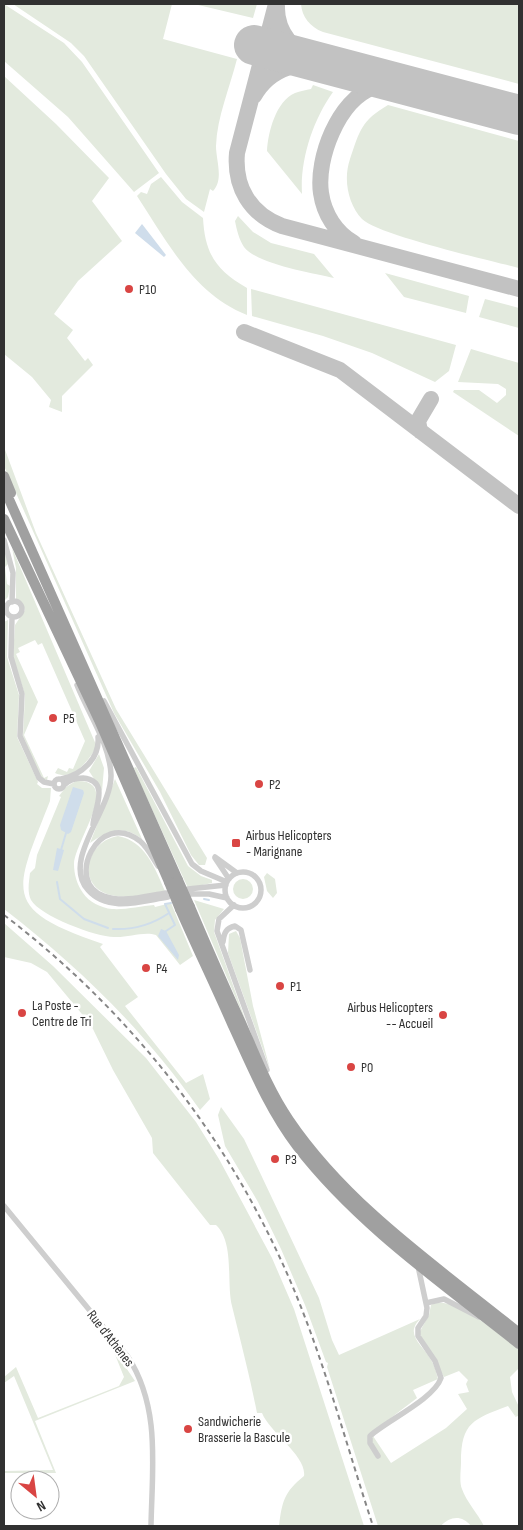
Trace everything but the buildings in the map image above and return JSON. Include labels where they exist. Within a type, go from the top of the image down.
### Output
[{"type":"highway","points":[[4,476],[41,568]]},
{"type":"highway","points":[[4,488],[67,627],[172,880]]},
{"type":"highway","points":[[4,510],[172,880],[279,1103],[304,1141],[354,1197],[519,1333]]},
{"type":"highway","points":[[4,519],[40,592]]},
{"type":"highway","points":[[185,908],[248,1060],[286,1130],[321,1176],[360,1215],[519,1344]]},
{"type":"street","points":[[4,540],[13,573],[12,602],[6,610],[12,617],[11,657],[22,694],[20,736],[39,778],[44,782],[54,784],[59,789],[76,779],[92,781]]},
{"type":"street","points":[[12,602],[17,603],[21,609],[18,615],[12,617]]},
{"type":"street","points":[[56,627],[107,756],[111,775],[108,795],[92,830],[80,866],[85,886],[92,895],[103,901],[116,904],[130,904],[167,895],[128,899],[103,896],[95,892],[90,883],[86,866],[88,856],[99,840],[109,834],[120,832],[132,836],[141,842],[172,880]]},
{"type":"street","points":[[67,627],[109,711],[192,864],[200,871],[228,882]]},
{"type":"street","points":[[92,830],[100,792],[87,771],[89,764],[98,751],[97,730]]},
{"type":"street","points":[[54,784],[56,780],[89,764]]},
{"type":"street","points":[[61,779],[64,785]]},
{"type":"street","points":[[228,898],[228,882],[215,856],[237,873]]},
{"type":"street","points":[[247,872],[260,883],[261,892],[258,900],[252,905],[244,908],[234,905],[228,898],[189,892],[228,882],[237,873],[247,872]]},
{"type":"street","points":[[234,905],[222,915],[217,930],[279,1103]]},
{"type":"street","points":[[223,944],[225,931],[229,928],[238,927],[244,938],[250,970]]},
{"type":"street","name":"Rue d'Athènes","points":[[4,1206],[128,1357],[139,1375],[148,1401],[152,1426],[151,1526]]},
{"type":"street","points":[[378,1456],[370,1443],[370,1436],[409,1409],[440,1381],[435,1360],[418,1336],[418,1328],[426,1316],[426,1303],[421,1277],[414,1260]]},
{"type":"street","points":[[426,1303],[444,1300],[465,1311],[488,1319]]},
{"type":"shaded area","points":[[4,4],[64,43],[82,62],[159,173],[134,192],[68,117],[4,61]]},
{"type":"shaded area","points":[[13,4],[172,4],[163,39],[237,59],[221,113],[217,135],[218,181],[213,191],[210,189],[204,212],[186,199],[166,174],[84,56],[71,43]]},
{"type":"shaded area","points":[[194,4],[257,4],[253,18]]},
{"type":"shaded area","points":[[301,4],[519,4],[519,84],[323,32],[307,21]]},
{"type":"shaded area","points":[[4,76],[56,124],[109,178],[92,201],[122,241],[78,281],[54,314],[73,330],[67,338],[85,361],[88,358],[93,365],[62,396],[62,412],[49,407],[51,400],[32,377],[4,354]]},
{"type":"shaded area","points":[[313,85],[333,92],[319,115],[309,140],[303,167],[302,194],[267,151],[271,126],[278,110],[288,97],[311,89]]},
{"type":"shaded area","points":[[388,105],[519,141],[519,268],[412,240],[372,225],[362,219],[357,213],[348,191],[347,175],[350,159],[356,141],[367,121]]},
{"type":"shaded area","points":[[161,177],[182,202],[203,218],[206,242],[214,260],[227,275],[247,288],[247,315],[228,306],[212,294],[183,265],[137,196],[141,192],[147,194],[151,184]]},
{"type":"shaded area","points":[[238,216],[253,232],[271,243],[314,254],[334,278],[272,263],[251,253],[244,247],[238,235],[235,221]]},
{"type":"shaded area","points":[[385,273],[469,296],[466,313],[404,297]]},
{"type":"shaded area","points":[[251,289],[456,345],[449,371],[435,382],[372,353],[323,336],[252,316]]},
{"type":"shaded area","points":[[485,299],[519,308],[519,328],[479,317]]},
{"type":"shaded area","points":[[471,349],[519,363],[519,436],[453,392],[454,390],[479,390],[497,403],[506,395],[506,389],[498,384],[458,382]]},
{"type":"shaded area","points":[[4,447],[36,533],[116,709],[207,858],[205,865],[199,865],[191,855],[160,792],[114,713],[4,466]]},
{"type":"shaded area","points":[[4,545],[8,564],[5,567],[7,584],[10,586],[8,597],[4,601]]},
{"type":"shaded area","points":[[12,548],[97,747],[85,763],[74,772],[68,775],[55,773],[58,768],[67,772],[69,768],[73,769],[85,741],[42,643],[38,645],[35,640],[18,648],[20,652],[16,654],[38,702],[24,735],[44,778],[48,776],[47,780],[41,778],[23,736],[25,695],[13,657],[15,625],[25,610],[22,603],[16,599],[16,568]]},
{"type":"shaded area","points":[[8,620],[7,657],[19,695],[17,737],[38,782],[37,784],[42,788],[51,788],[50,801],[29,857],[24,877],[24,894],[31,908],[46,920],[70,932],[103,944],[100,947],[138,997],[125,1006],[186,1083],[203,1074],[210,1099],[200,1110],[156,1053],[110,1002],[59,954],[4,909],[4,622]]},
{"type":"shaded area","points":[[99,754],[104,768],[102,791],[89,771]]},
{"type":"shaded area","points":[[136,767],[188,866],[201,876],[212,880],[212,883],[188,888],[140,783],[134,768]]},
{"type":"shaded area","points":[[115,779],[142,839],[135,834],[115,831],[103,835],[90,843]]},
{"type":"shaded area","points":[[76,781],[89,783],[96,790],[93,814],[76,854],[74,864],[76,879],[81,890],[92,902],[112,909],[154,905],[155,907],[171,903],[193,956],[180,965],[156,935],[114,937],[82,930],[45,913],[31,900],[29,890],[30,873],[35,868],[37,855],[61,797],[59,796],[66,787]]},
{"type":"shaded area","points":[[118,836],[135,843],[148,857],[165,891],[136,896],[114,896],[97,889],[91,881],[89,863],[99,846],[107,839]]},
{"type":"shaded area","points":[[267,873],[275,879],[277,893],[273,898],[267,891],[264,877]]},
{"type":"shaded area","points":[[239,879],[247,879],[253,885],[253,893],[247,899],[239,899],[233,893],[233,885]]},
{"type":"shaded area","points":[[194,900],[224,909],[215,920],[214,932],[248,1027]]},
{"type":"shaded area","points":[[4,923],[53,966],[146,1058],[196,1122],[219,1159],[272,1258],[294,1309],[364,1526],[279,1526],[285,1498],[292,1487],[304,1476],[303,1468],[300,1461],[266,1421],[262,1413],[257,1413],[230,1297],[228,1252],[222,1233],[216,1225],[210,1225],[153,1153],[152,1138],[113,1070],[91,1025],[47,972],[31,963],[4,957]]},
{"type":"shaded area","points":[[236,931],[240,938],[253,1006],[270,1069],[228,953],[229,934]]},
{"type":"shaded area","points":[[221,1107],[244,1139],[319,1298],[332,1340],[339,1355],[420,1319],[414,1330],[414,1335],[432,1362],[438,1379],[413,1390],[417,1398],[371,1433],[391,1463],[446,1428],[467,1409],[458,1394],[469,1392],[466,1384],[468,1380],[459,1371],[444,1377],[419,1333],[429,1315],[431,1305],[440,1303],[463,1310],[519,1350],[519,1368],[510,1377],[512,1392],[519,1407],[518,1416],[515,1417],[516,1415],[508,1406],[496,1410],[472,1424],[464,1438],[460,1476],[461,1486],[466,1498],[484,1526],[471,1526],[464,1520],[456,1518],[448,1520],[441,1526],[378,1526],[327,1367],[328,1363],[281,1249],[258,1202],[225,1146],[218,1115]]},
{"type":"shaded area","points":[[112,1347],[135,1381],[35,1421],[55,1470],[53,1470],[14,1376],[4,1383],[4,1377],[16,1367],[38,1418],[119,1386],[124,1377]]},
{"type":"water","points":[[142,224],[166,255],[164,257],[135,233]]},
{"type":"water","points":[[73,787],[83,790],[84,793],[71,832],[68,834],[61,830],[60,825]]},
{"type":"water","points":[[57,848],[64,850],[58,871],[53,870]]},
{"type":"water","points":[[161,929],[166,931],[179,955],[178,960],[158,936]]},
{"type":"waterway","points":[[61,850],[66,833]]},
{"type":"waterway","points":[[57,882],[60,899],[84,919],[108,928]]},
{"type":"waterway","points":[[204,899],[209,900]]},
{"type":"waterway","points":[[166,931],[175,925],[165,904],[171,903]]},
{"type":"waterway","points":[[113,929],[142,926],[169,913]]},
{"type":"taxiway","points":[[276,4],[237,153],[238,177],[241,188],[253,207],[271,221],[282,226],[519,289]]},
{"type":"taxiway","points":[[277,6],[280,25],[289,41],[303,54],[320,61]]},
{"type":"taxiway","points":[[254,96],[261,86],[278,72],[298,65],[332,64]]},
{"type":"taxiway","points":[[354,243],[342,234],[332,222],[325,208],[321,193],[322,164],[332,132],[350,104],[361,94],[374,87],[391,84],[419,87]]},
{"type":"taxiway","points":[[244,332],[340,370],[519,506]]},
{"type":"taxiway","points":[[420,431],[418,421],[431,399]]},
{"type":"runway","points":[[254,45],[519,115]]},
{"type":"railway","points":[[4,915],[96,995],[137,1039],[176,1086],[211,1135],[243,1187],[272,1241],[308,1325],[373,1526]]},
{"type":"place","name":"P10","points":[[129,289]]},
{"type":"place","name":"P5","points":[[53,718]]},
{"type":"place","name":"P2","points":[[259,784]]},
{"type":"place","name":"Airbus Helicopters - Marignane","points":[[236,843]]},
{"type":"place","name":"P4","points":[[146,968]]},
{"type":"place","name":"P1","points":[[280,986]]},
{"type":"place","name":"La Poste - Centre de Tri","points":[[22,1013]]},
{"type":"place","name":"Airbus Helicopters -- Accueil","points":[[443,1015]]},
{"type":"place","name":"P0","points":[[351,1067]]},
{"type":"place","name":"P3","points":[[275,1159]]},
{"type":"place","name":"Sandwicherie Brasserie la Bascule","points":[[188,1429]]}]
